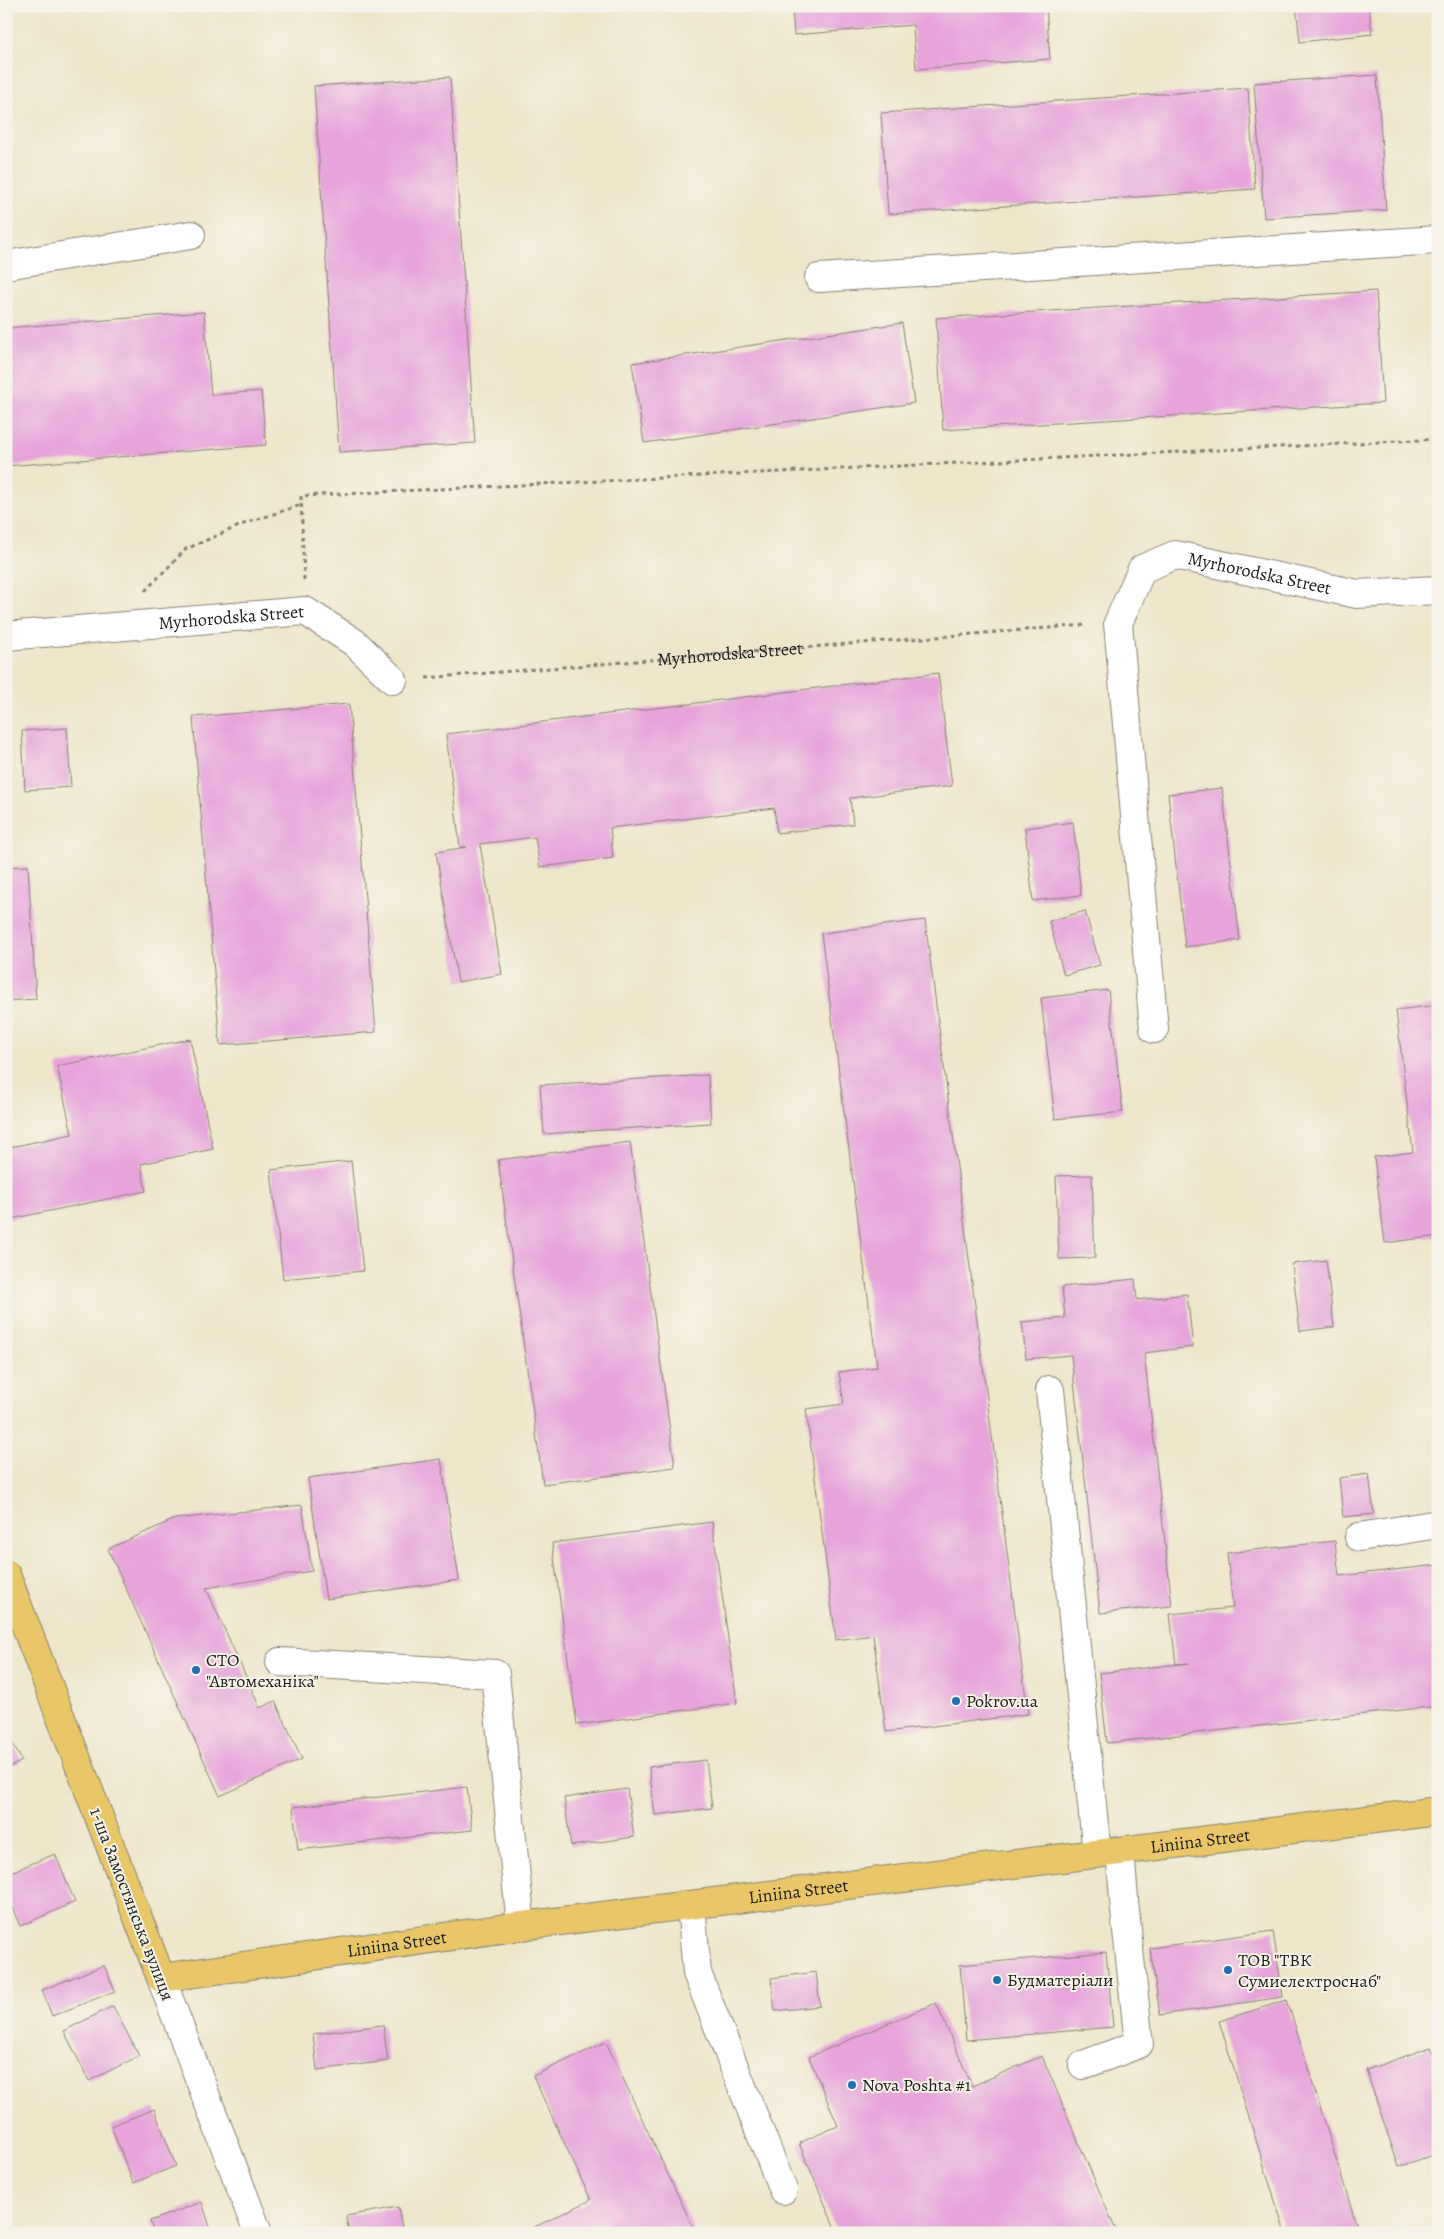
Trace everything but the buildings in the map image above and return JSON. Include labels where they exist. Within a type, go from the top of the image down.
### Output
[{"type":"main road","name":"1-ша Замостянська вулиця","points":[[6,1575],[161,1978]]},
{"type":"main road","name":"Liniina Street","points":[[161,1978],[521,1926],[1438,1811]]},
{"type":"street","points":[[6,265],[191,236]]},
{"type":"street","points":[[819,278],[1438,240]]},
{"type":"street","name":"Myrhorodska Street","points":[[1118,623],[1142,569],[1175,555],[1357,594],[1438,590]]},
{"type":"street","name":"Myrhorodska Street","points":[[6,636],[305,611],[356,643],[393,680]]},
{"type":"street","points":[[1118,623],[1154,1029]]},
{"type":"street","points":[[1050,1390],[1109,1852],[1125,1911],[1139,2044],[1083,2064]]},
{"type":"street","points":[[1359,1537],[1438,1524]]},
{"type":"street","points":[[280,1662],[495,1674],[521,1926]]},
{"type":"street","points":[[691,1905],[697,1973],[783,2190]]},
{"type":"street","name":"1-ша Замостянська вулиця","points":[[161,1978],[258,2233]]},
{"type":"path","points":[[305,611],[301,496],[1438,439]]},
{"type":"path","points":[[118,626],[131,605],[186,549],[246,523],[301,505]]},
{"type":"path","name":"Myrhorodska Street","points":[[393,680],[1118,623]]},
{"type":"place","name":"СТО \"Автомеханіка\"","points":[[196,1670]]},
{"type":"place","name":"Pokrov.ua","points":[[956,1701]]},
{"type":"place","name":"ТОВ \"ТВК Сумиелектроснаб\"","points":[[1228,1970]]},
{"type":"place","name":"Будматеріали","points":[[997,1980]]},
{"type":"place","name":"Nova Poshta #1","points":[[852,2085]]}]
